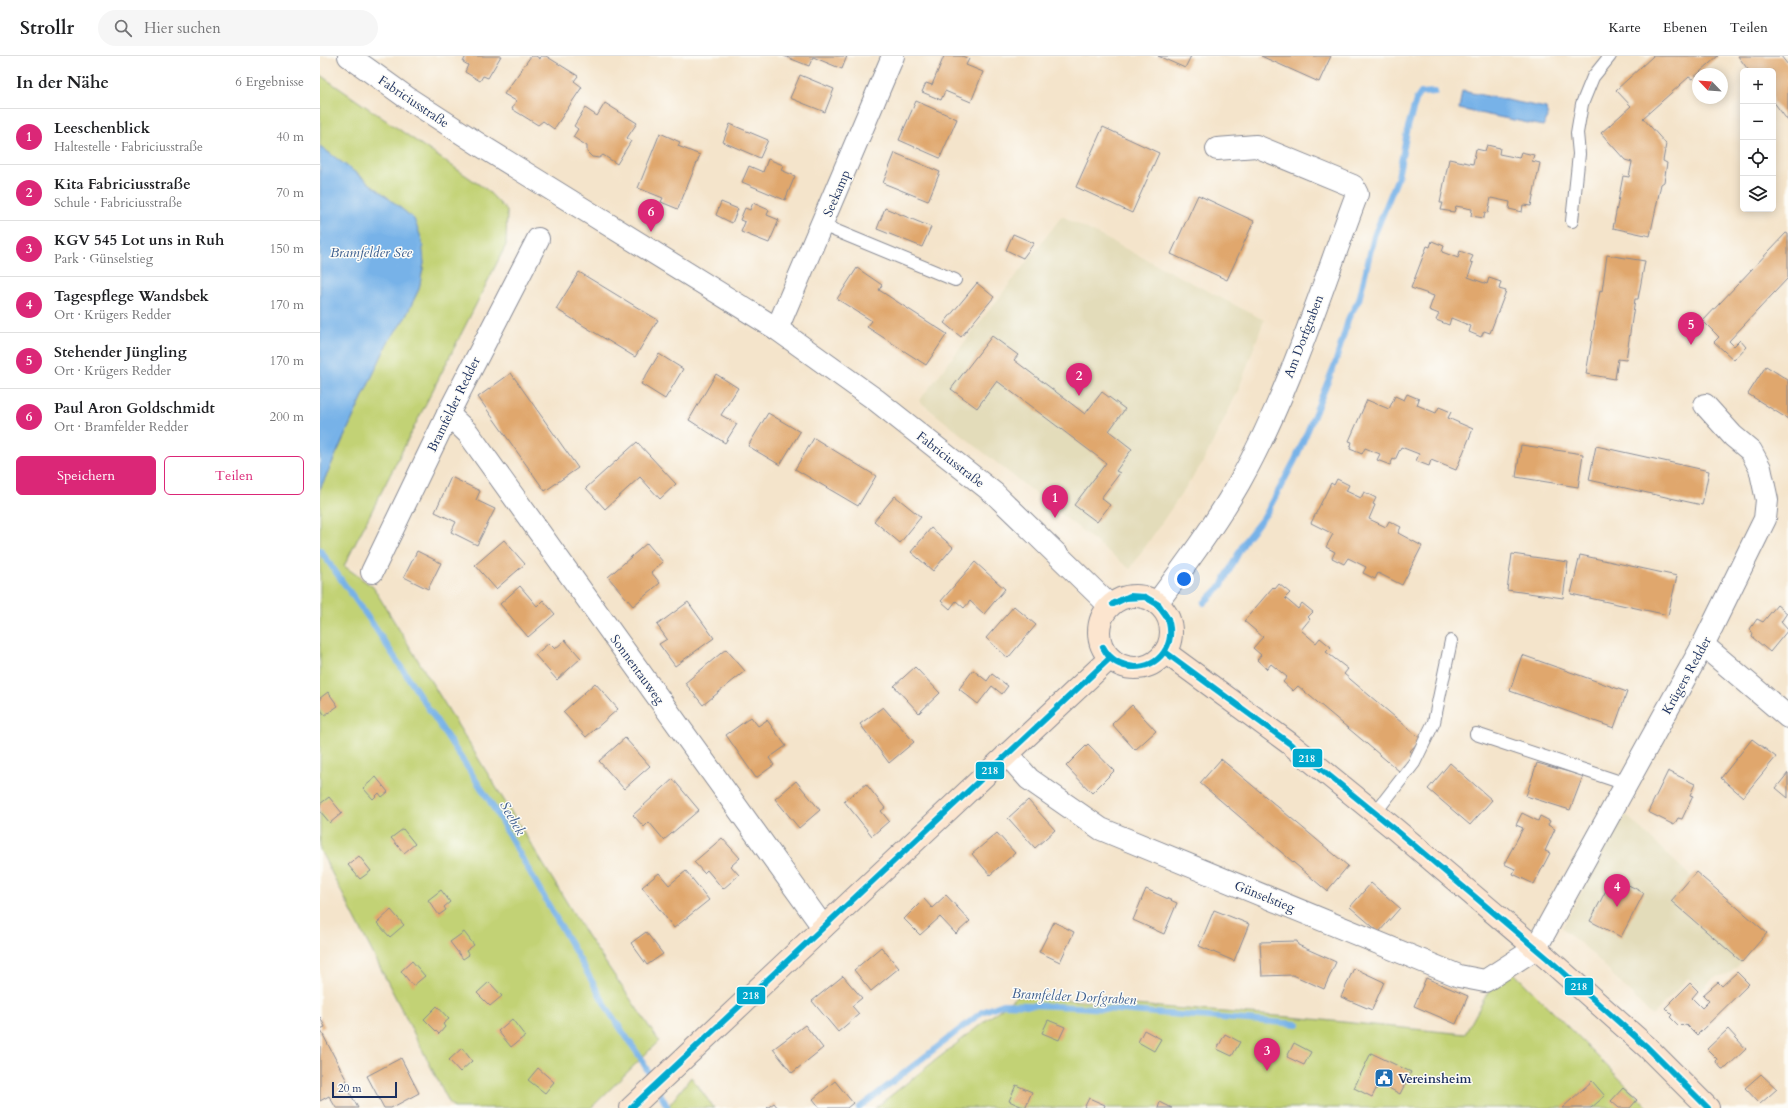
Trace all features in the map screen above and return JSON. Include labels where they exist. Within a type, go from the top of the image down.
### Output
[{"type":"street","name":"Fabriciusstraße","points":[[349,56],[406,97],[480,145],[778,329],[876,400],[990,489],[1110,606]]},
{"type":"street","name":"Seekamp","points":[[778,329],[893,56]]},
{"type":"street","name":"Am Dorfgraben","points":[[1157,603],[1201,544],[1239,482],[1288,378],[1357,194],[1353,186],[1256,146],[1217,149]]},
{"type":"street","name":"Bramfelder Redder","points":[[372,572],[448,414],[538,239]]},
{"type":"street","name":"Krügers Redder","points":[[1536,948],[1703,645],[1765,519],[1767,500],[1760,468],[1751,451],[1733,436],[1705,405]]},
{"type":"street","name":"Sonnentauweg","points":[[448,414],[468,433],[823,927]]},
{"type":"street","points":[[1134,595],[1146,597],[1157,603],[1167,615],[1171,632],[1170,642],[1165,652],[1158,660],[1149,665],[1138,668],[1123,666],[1110,658],[1103,648],[1099,637],[1100,625],[1104,613],[1110,606],[1122,598],[1134,595]]},
{"type":"street","points":[[1703,645],[1788,717]]},
{"type":"street","points":[[1165,652],[1289,743],[1536,948],[1647,1047],[1708,1108]]},
{"type":"street","points":[[637,1103],[1110,658]]},
{"type":"street","name":"Günselstieg","points":[[1007,754],[1029,779],[1101,829],[1459,976],[1485,981],[1536,948]]},
{"type":"lane","points":[[1572,220],[1579,154],[1577,133],[1582,104],[1593,77],[1610,56]]},
{"type":"lane","points":[[822,225],[955,280]]},
{"type":"lane","points":[[1375,813],[1414,763],[1434,722],[1451,641]]},
{"type":"lane","points":[[1476,734],[1626,784]]},
{"type":"shaded area","points":[[1062,216],[1264,320],[1238,391],[1203,462],[1130,569],[919,401]]},
{"type":"shaded area","points":[[1624,813],[1691,877],[1696,872],[1767,933],[1742,962],[1729,974],[1714,977],[1702,990],[1688,978],[1652,1016],[1593,954],[1562,928]]},
{"type":"green space","points":[[320,75],[487,190],[507,211],[506,245],[344,566],[373,587],[588,937],[659,1041],[591,1108],[454,1108],[449,1102],[320,850],[320,489],[388,342],[405,318],[419,289],[424,263],[414,219],[320,146]]},
{"type":"green space","points":[[1504,963],[1649,1108],[875,1108],[1017,996],[1302,1018],[1465,1034]]},
{"type":"green space","points":[[691,1077],[714,1108],[667,1108]]},
{"type":"water","points":[[1462,91],[1546,108],[1548,117],[1543,126],[1459,109]]},
{"type":"water","name":"Bramfelder See","points":[[320,146],[414,219],[422,240],[424,263],[419,289],[405,318],[388,342],[320,489]]},
{"type":"building","points":[[466,56],[501,56],[488,78],[483,76],[480,81],[465,72],[468,65],[463,62]]},
{"type":"building","points":[[531,56],[536,56],[540,59],[541,56],[546,56],[578,76],[574,81],[582,87],[554,129],[543,121],[538,125],[512,109],[516,101],[504,94]]},
{"type":"building","points":[[784,56],[847,56],[842,69],[813,57],[809,66]]},
{"type":"building","points":[[944,56],[962,56],[969,59],[966,65],[983,72],[971,102],[945,91],[941,100],[922,92],[926,83],[932,85]]},
{"type":"building","points":[[1158,56],[1191,56],[1185,68]]},
{"type":"building","points":[[1261,56],[1331,56],[1319,82]]},
{"type":"building","points":[[1653,56],[1718,56],[1704,68],[1692,68],[1692,79],[1689,77],[1643,118],[1666,144],[1663,161],[1667,163],[1664,182],[1661,184],[1650,236],[1613,228],[1623,176],[1629,177],[1632,162],[1625,160],[1601,133],[1631,106],[1616,90]]},
{"type":"building","points":[[1738,56],[1781,56],[1788,65],[1788,121],[1776,105],[1776,68],[1747,68]]},
{"type":"building","points":[[800,75],[834,89],[825,112],[790,98]]},
{"type":"building","points":[[916,101],[957,119],[940,158],[899,140]]},
{"type":"building","points":[[605,103],[637,123],[627,138],[631,141],[617,164],[603,155],[599,158],[592,157],[587,152],[587,146],[573,137],[578,129],[574,126],[585,108],[597,116]]},
{"type":"building","points":[[730,124],[768,140],[760,158],[723,142]]},
{"type":"building","points":[[1103,127],[1159,153],[1132,213],[1076,187]]},
{"type":"building","points":[[660,133],[680,142],[678,146],[700,155],[678,209],[661,202],[663,198],[638,188]]},
{"type":"building","points":[[1487,145],[1500,148],[1499,154],[1519,158],[1521,152],[1534,155],[1532,161],[1540,163],[1531,206],[1523,205],[1522,212],[1509,209],[1510,202],[1491,198],[1488,213],[1485,212],[1484,218],[1471,216],[1472,209],[1456,206],[1454,212],[1441,210],[1443,203],[1440,203],[1449,159],[1473,164],[1476,149],[1485,151]]},
{"type":"building","points":[[895,153],[940,172],[928,201],[883,183]]},
{"type":"building","points":[[768,159],[783,165],[781,170],[795,176],[785,200],[742,182],[749,166],[763,172]]},
{"type":"building","points":[[1198,195],[1254,221],[1227,280],[1171,254]]},
{"type":"building","points":[[721,202],[738,209],[732,223],[716,215]]},
{"type":"building","points":[[753,203],[769,210],[767,215],[779,220],[769,243],[741,232],[745,222],[740,220],[745,208],[750,210]]},
{"type":"building","points":[[885,208],[931,227],[922,247],[877,229]]},
{"type":"building","points":[[1786,233],[1788,234],[1788,278],[1729,341],[1734,346],[1740,340],[1746,347],[1734,360],[1714,342],[1719,337],[1703,321]]},
{"type":"building","points":[[1013,234],[1034,243],[1023,258],[1006,250]]},
{"type":"building","points":[[1432,241],[1444,246],[1442,252],[1458,258],[1460,251],[1473,256],[1470,262],[1473,263],[1468,277],[1487,284],[1489,278],[1501,282],[1499,289],[1506,291],[1490,333],[1484,331],[1481,337],[1469,332],[1471,326],[1451,318],[1449,325],[1436,320],[1439,314],[1429,310],[1434,296],[1411,288],[1427,246],[1430,247]]},
{"type":"building","points":[[1607,255],[1645,261],[1638,299],[1635,299],[1626,360],[1618,359],[1615,379],[1586,374],[1600,290],[1602,291]]},
{"type":"building","points":[[857,268],[882,285],[879,290],[947,334],[926,365],[867,327],[872,321],[837,299]]},
{"type":"building","points":[[579,272],[658,320],[635,357],[556,309]]},
{"type":"building","points":[[977,283],[994,297],[961,337],[944,323]]},
{"type":"building","points":[[992,336],[1018,355],[1014,360],[1085,414],[1102,392],[1125,409],[1109,431],[1132,449],[1116,471],[1120,473],[1101,498],[1110,505],[1097,522],[1074,505],[1106,463],[997,381],[977,408],[951,389]]},
{"type":"building","points":[[659,354],[683,369],[665,399],[641,384]]},
{"type":"building","points":[[1766,366],[1788,380],[1788,419],[1748,394]]},
{"type":"building","points":[[511,373],[578,468],[545,491],[478,397]]},
{"type":"building","points":[[716,374],[738,388],[721,415],[737,424],[725,443],[689,420]]},
{"type":"building","points":[[1407,394],[1419,399],[1417,405],[1436,413],[1439,407],[1451,412],[1448,418],[1473,429],[1456,470],[1431,460],[1429,466],[1416,461],[1419,454],[1401,447],[1395,460],[1393,459],[1390,465],[1377,460],[1380,454],[1365,448],[1362,454],[1350,449],[1352,442],[1349,441],[1367,400],[1389,409],[1395,396],[1404,400]]},
{"type":"building","points":[[768,413],[800,432],[780,465],[748,446]]},
{"type":"building","points":[[814,438],[876,476],[858,506],[795,469]]},
{"type":"building","points":[[637,442],[676,484],[660,499],[640,477],[605,509],[586,488]]},
{"type":"building","points":[[1521,445],[1583,454],[1578,487],[1516,477]]},
{"type":"building","points":[[1596,446],[1709,471],[1702,505],[1589,480]]},
{"type":"building","points":[[451,477],[480,491],[476,500],[495,509],[477,545],[451,532],[456,522],[435,512]]},
{"type":"building","points":[[1337,479],[1349,485],[1346,491],[1361,498],[1364,492],[1376,498],[1373,504],[1375,505],[1369,519],[1386,527],[1389,521],[1401,527],[1398,533],[1422,546],[1402,585],[1378,573],[1375,579],[1363,573],[1366,567],[1348,558],[1344,564],[1332,558],[1335,552],[1326,547],[1333,534],[1311,523],[1331,483],[1334,485]]},
{"type":"building","points":[[895,496],[921,517],[900,543],[874,521]]},
{"type":"building","points":[[931,528],[953,547],[933,571],[911,552]]},
{"type":"building","points":[[504,540],[525,564],[496,589],[475,565]]},
{"type":"building","points":[[647,543],[663,562],[651,572],[660,583],[633,606],[608,577]]},
{"type":"building","points":[[417,551],[441,563],[428,589],[404,577]]},
{"type":"building","points":[[1512,554],[1568,562],[1563,598],[1507,590]]},
{"type":"building","points":[[1580,555],[1677,576],[1668,615],[1571,594]]},
{"type":"building","points":[[975,562],[1005,589],[984,614],[970,601],[964,608],[956,601],[950,609],[941,601]]},
{"type":"building","points":[[1279,584],[1290,593],[1285,598],[1298,609],[1302,603],[1313,612],[1308,617],[1310,619],[1301,630],[1316,643],[1320,638],[1331,647],[1326,652],[1348,669],[1344,674],[1421,739],[1410,751],[1414,754],[1399,771],[1298,686],[1293,691],[1283,682],[1287,677],[1271,664],[1267,669],[1257,660],[1261,655],[1253,648],[1263,637],[1244,621],[1273,587],[1275,589]]},
{"type":"building","points":[[520,586],[537,606],[543,600],[555,614],[528,637],[500,604]]},
{"type":"building","points":[[688,602],[714,638],[675,666],[659,644],[667,639],[657,625]]},
{"type":"building","points":[[1777,605],[1787,613],[1781,622],[1788,630],[1770,652],[1752,637],[1753,634],[1750,629],[1757,619],[1763,622]]},
{"type":"building","points":[[1014,606],[1036,625],[1008,658],[986,638]]},
{"type":"building","points":[[565,640],[581,658],[557,680],[535,655],[549,643],[555,649]]},
{"type":"building","points":[[726,649],[745,671],[703,705],[685,683]]},
{"type":"building","points":[[1522,655],[1627,692],[1614,728],[1510,691]]},
{"type":"building","points":[[915,667],[940,693],[919,713],[894,686]]},
{"type":"building","points":[[973,670],[987,681],[992,674],[1008,686],[1002,694],[992,686],[978,704],[959,689]]},
{"type":"building","points":[[595,683],[618,709],[586,737],[563,712]]},
{"type":"building","points":[[328,692],[338,706],[325,715],[320,709],[320,698]]},
{"type":"building","points":[[1132,705],[1156,731],[1135,750],[1112,724]]},
{"type":"building","points":[[883,707],[914,742],[889,763],[860,724]]},
{"type":"building","points":[[751,717],[758,726],[767,720],[786,746],[769,758],[774,765],[756,778],[726,735]]},
{"type":"building","points":[[625,738],[650,766],[624,789],[599,761]]},
{"type":"building","points":[[1752,739],[1776,757],[1743,797],[1721,778]]},
{"type":"building","points":[[1088,744],[1114,771],[1092,793],[1066,766]]},
{"type":"building","points":[[1221,759],[1348,866],[1327,891],[1200,783]]},
{"type":"building","points":[[1450,763],[1492,800],[1470,825],[1428,789]]},
{"type":"building","points":[[1537,763],[1583,776],[1570,810],[1526,796]]},
{"type":"building","points":[[1668,771],[1695,784],[1690,795],[1693,796],[1682,819],[1678,818],[1674,825],[1648,812]]},
{"type":"building","points":[[1788,773],[1788,798],[1776,788]]},
{"type":"building","points":[[376,777],[388,792],[382,797],[379,793],[373,799],[363,788]]},
{"type":"building","points":[[673,779],[699,810],[664,840],[649,822],[644,827],[633,815]]},
{"type":"building","points":[[796,781],[820,810],[799,828],[775,799]]},
{"type":"building","points":[[866,784],[885,808],[881,811],[889,821],[872,836],[844,801]]},
{"type":"building","points":[[329,797],[342,813],[330,823],[320,811],[320,804]]},
{"type":"building","points":[[1028,800],[1055,830],[1035,848],[1008,818]]},
{"type":"building","points":[[1522,813],[1538,821],[1540,816],[1550,821],[1548,825],[1555,829],[1545,851],[1550,853],[1534,884],[1513,874],[1515,869],[1504,864],[1523,828],[1516,825]]},
{"type":"building","points":[[403,829],[415,844],[404,853],[391,838]]},
{"type":"building","points":[[997,833],[1015,853],[990,875],[972,854]]},
{"type":"building","points":[[722,838],[740,858],[731,866],[739,875],[723,889],[707,870],[704,873],[694,862]]},
{"type":"building","points":[[359,856],[371,871],[360,879],[348,865]]},
{"type":"building","points":[[686,871],[709,900],[674,928],[642,887],[659,873],[669,885]]},
{"type":"building","points":[[1696,872],[1767,933],[1742,962],[1671,901]]},
{"type":"building","points":[[1613,877],[1644,893],[1621,937],[1590,921]]},
{"type":"building","points":[[1371,883],[1400,908],[1379,932],[1350,907]]},
{"type":"building","points":[[1146,889],[1177,903],[1164,934],[1133,920]]},
{"type":"building","points":[[441,890],[450,902],[444,907],[446,910],[439,915],[428,900]]},
{"type":"building","points":[[946,895],[970,921],[956,934],[940,917],[920,935],[904,919],[924,899],[932,908]]},
{"type":"building","points":[[391,910],[404,925],[390,937],[377,923]]},
{"type":"building","points":[[1214,910],[1249,924],[1234,961],[1199,946]]},
{"type":"building","points":[[1054,922],[1074,932],[1060,962],[1039,952]]},
{"type":"building","points":[[464,932],[474,945],[466,951],[469,955],[463,959],[450,942]]},
{"type":"building","points":[[646,932],[663,954],[647,965],[631,943]]},
{"type":"building","points":[[1297,941],[1298,945],[1336,962],[1324,989],[1293,975],[1262,976],[1260,942]]},
{"type":"building","points":[[881,947],[899,968],[871,991],[854,970]]},
{"type":"building","points":[[412,961],[425,976],[413,986],[401,971]]},
{"type":"building","points":[[1354,968],[1384,982],[1372,1010],[1341,997]]},
{"type":"building","points":[[1737,972],[1749,984],[1697,1035],[1686,1024],[1683,1026],[1681,1024],[1679,1026],[1670,1017],[1672,1015],[1665,1008],[1690,983],[1698,991],[1692,998],[1702,1008],[1709,1001],[1703,995],[1718,982],[1722,986]]},
{"type":"building","points":[[843,976],[862,998],[852,1006],[859,1014],[838,1032],[812,1001]]},
{"type":"building","points":[[1426,978],[1468,996],[1456,1024],[1414,1006]]},
{"type":"building","points":[[489,982],[502,996],[490,1006],[477,993]]},
{"type":"building","points":[[437,1006],[449,1019],[443,1024],[445,1027],[439,1034],[424,1019]]},
{"type":"building","points":[[320,1017],[325,1027],[320,1029]]},
{"type":"building","points":[[512,1019],[525,1036],[511,1047],[498,1031]]},
{"type":"building","points":[[1048,1020],[1065,1027],[1059,1040],[1042,1033]]},
{"type":"building","points":[[805,1025],[823,1048],[792,1073],[773,1049]]},
{"type":"building","points":[[320,1029],[349,1085],[347,1087],[358,1108],[336,1108],[329,1096],[320,1101]]},
{"type":"building","points":[[1728,1029],[1746,1049],[1726,1068],[1722,1069],[1716,1062],[1717,1059],[1707,1049]]},
{"type":"building","points":[[1144,1030],[1161,1039],[1154,1051],[1138,1042]]},
{"type":"building","points":[[1225,1034],[1240,1042],[1232,1056],[1217,1049]]},
{"type":"building","points":[[1294,1043],[1311,1052],[1304,1065],[1287,1057]]},
{"type":"building","points":[[462,1048],[472,1061],[460,1072],[449,1060]]},
{"type":"building","name":"Vereinsheim","points":[[1371,1053],[1411,1072],[1400,1094],[1379,1083],[1372,1097],[1354,1088]]},
{"type":"building","points":[[401,1058],[419,1093],[391,1108],[384,1108],[367,1076]]},
{"type":"building","points":[[538,1068],[554,1082],[545,1093],[528,1080]]},
{"type":"building","points":[[1761,1074],[1777,1089],[1760,1104],[1745,1088]]},
{"type":"building","points":[[835,1081],[853,1103],[847,1108],[820,1108],[813,1099]]},
{"type":"building","points":[[1592,1081],[1605,1096],[1591,1108],[1562,1108]]},
{"type":"building","points":[[1016,1085],[1032,1092],[1025,1108],[1009,1101]]},
{"type":"building","points":[[1623,1088],[1637,1100],[1630,1108],[1619,1108],[1611,1101]]},
{"type":"building","points":[[1089,1098],[1105,1105],[1104,1108],[1084,1108]]},
{"type":"building","points":[[1160,1102],[1172,1108],[1158,1108]]},
{"type":"building","points":[[774,1103],[778,1108],[767,1108]]},
{"type":"waterway","points":[[1204,603],[1221,586],[1246,539],[1266,514],[1295,460],[1335,364],[1349,317],[1359,300],[1374,236],[1398,177],[1408,127],[1416,100],[1421,93],[1435,92]]},
{"type":"waterway","name":"Seebek","points":[[320,550],[372,623],[489,800],[610,1013],[640,1057],[668,1108]]},
{"type":"waterway","name":"Bramfelder Dorfgraben","points":[[859,1108],[982,1012],[1003,1004],[1078,1007],[1298,1024]]},
{"type":"transit line","name":"218","points":[[1113,604],[1130,596],[1145,597]]},
{"type":"transit line","name":"218","points":[[1113,604],[1125,598],[1145,597]]},
{"type":"transit line","name":"218","points":[[1145,597],[1159,605],[1168,619]]},
{"type":"transit line","name":"218","points":[[1145,597],[1157,604],[1168,619]]},
{"type":"transit line","name":"218","points":[[1134,667],[1151,663],[1164,652],[1170,637],[1168,619]]},
{"type":"transit line","name":"218","points":[[1103,647],[1116,661],[1134,667]]},
{"type":"transit line","name":"218","points":[[1103,647],[1108,656],[1115,662],[1124,666],[1134,667]]},
{"type":"transit line","name":"218","points":[[1165,652],[1289,743],[1396,830],[1547,958],[1647,1047],[1708,1108]]},
{"type":"transit line","name":"218","points":[[631,1108],[1110,658]]},
{"type":"place","name":"Paul Aron Goldschmidt","points":[[651,232]]},
{"type":"place","name":"Stehender Jüngling","points":[[1691,345]]},
{"type":"place","name":"Kita Fabriciusstraße","points":[[1079,396]]},
{"type":"place","name":"Leeschenblick","points":[[1055,518]]},
{"type":"place","name":"Tagespflege Wandsbek","points":[[1617,907]]},
{"type":"place","name":"KGV 545 Lot uns in Ruh","points":[[1267,1071]]},
{"type":"place","name":"Vereinsheim","points":[[1384,1078]]}]
